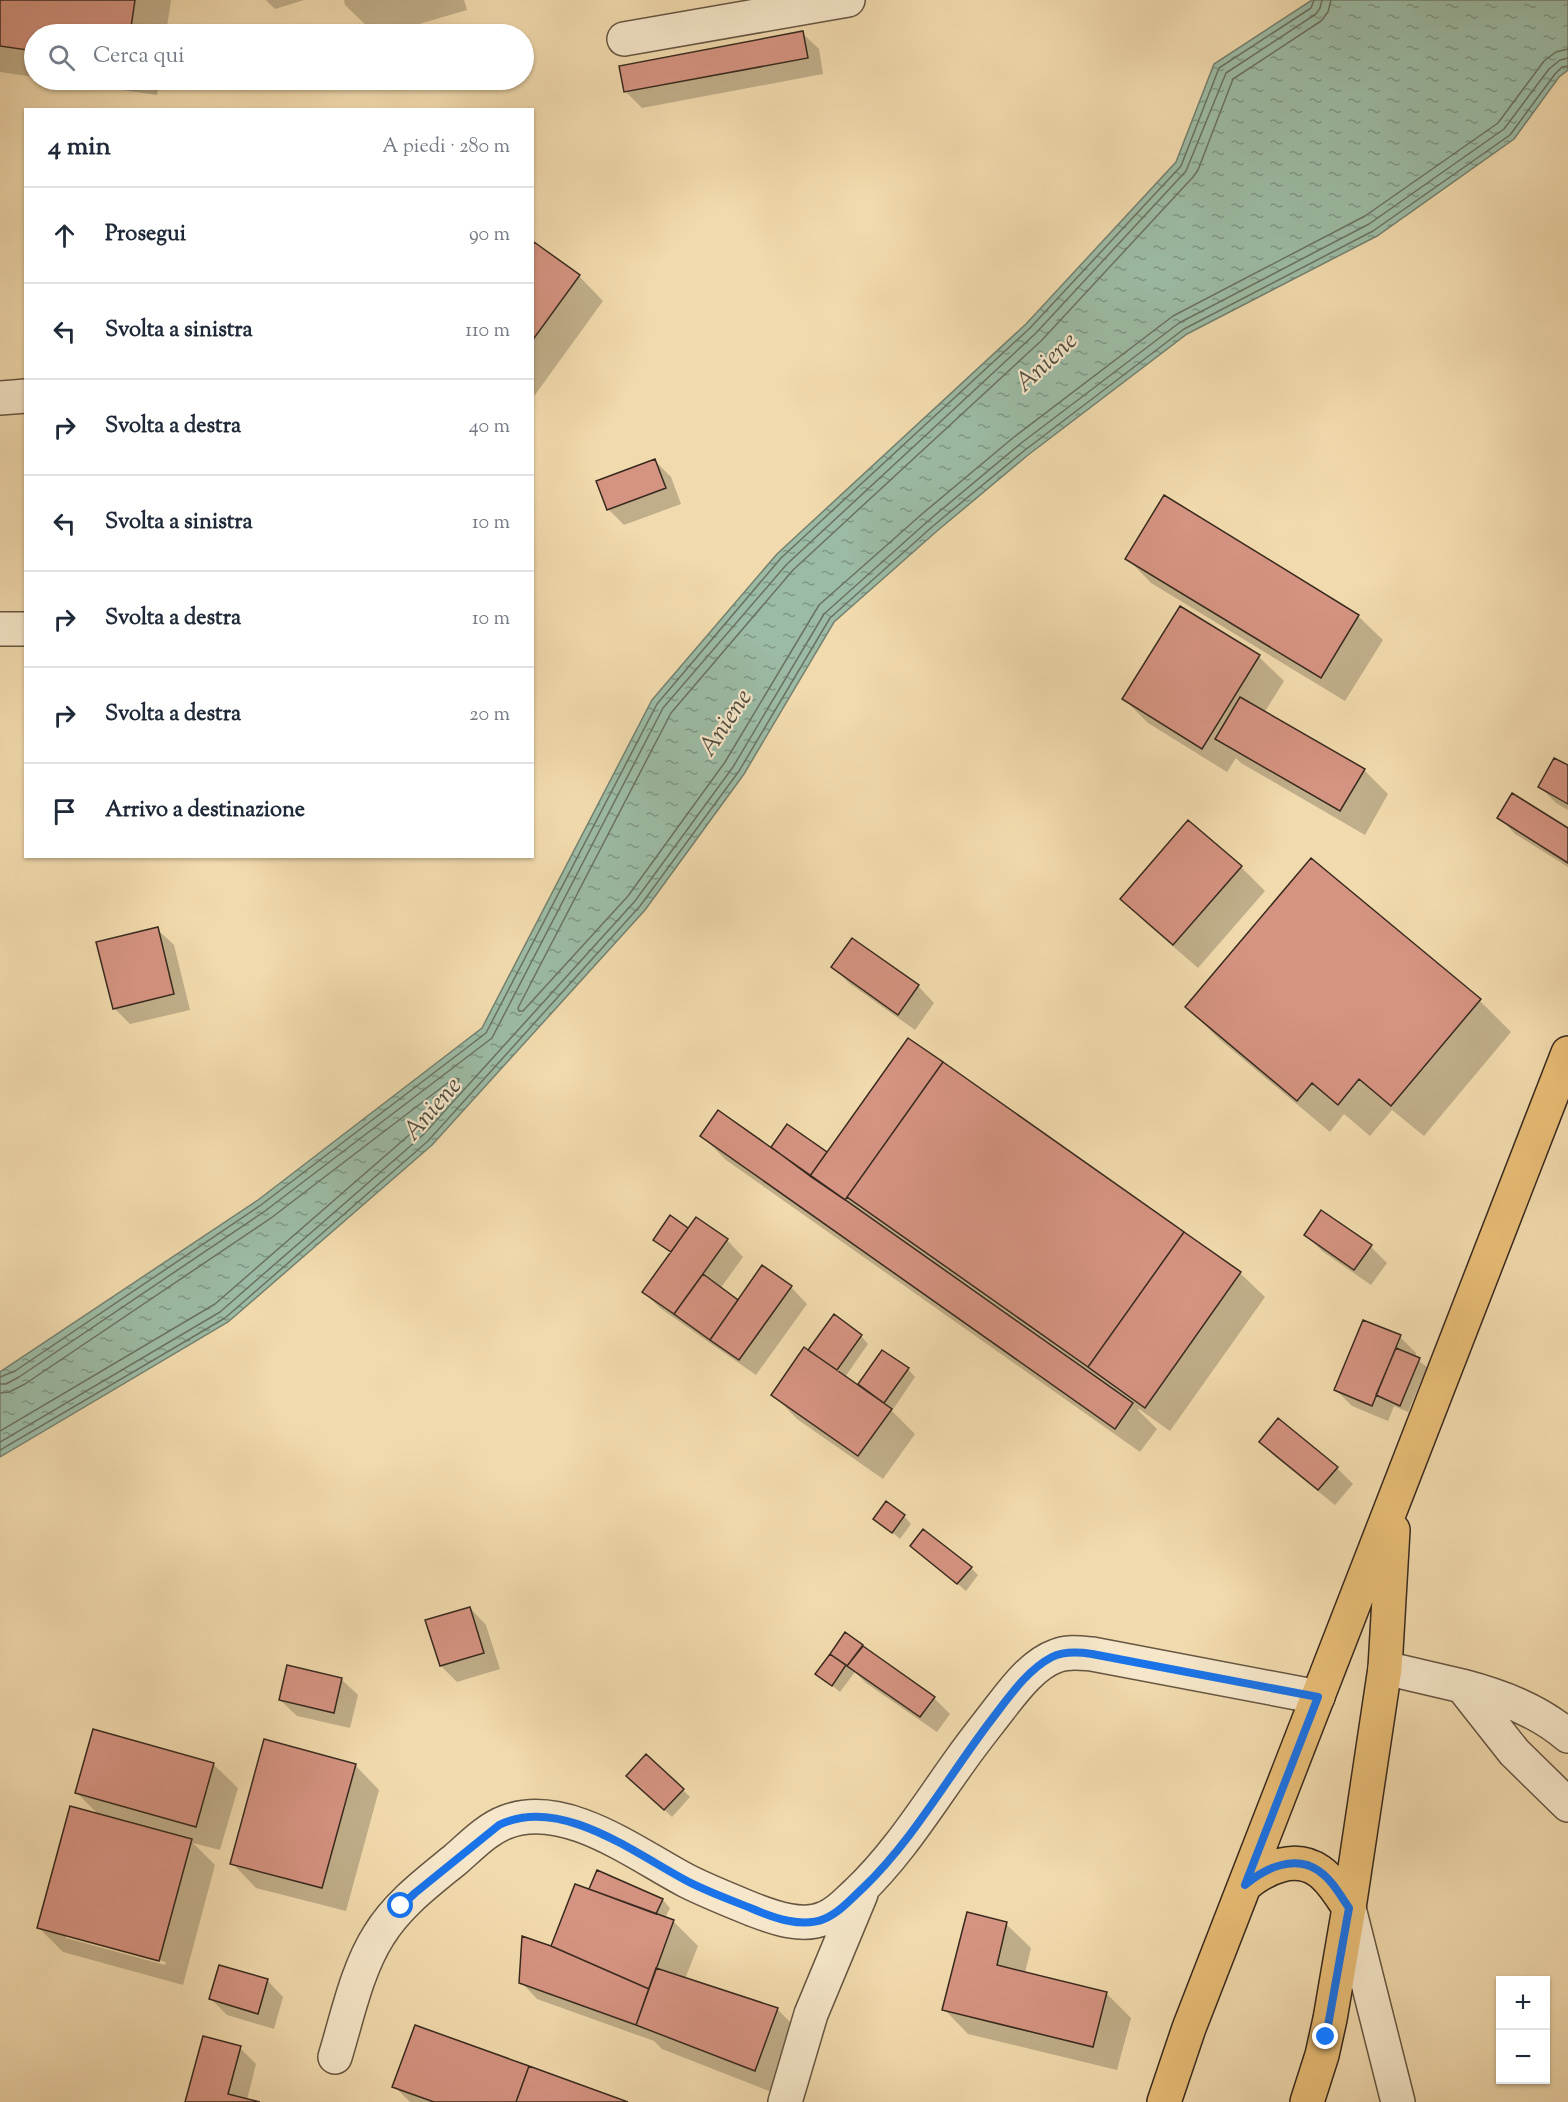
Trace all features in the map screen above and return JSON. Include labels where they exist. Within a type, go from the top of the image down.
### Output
[{"type":"main road","points":[[1164,2102],[1189,2028],[1568,1053]]},
{"type":"main road","points":[[1306,2102],[1322,2055],[1330,2019],[1385,1668],[1395,1499]]},
{"type":"main road","points":[[1245,1885],[1261,1872],[1271,1868],[1286,1864],[1304,1864],[1324,1875],[1349,1908]]},
{"type":"street","points":[[624,39],[848,0]]},
{"type":"street","points":[[0,398],[24,396]]},
{"type":"street","points":[[0,629],[24,628]]},
{"type":"street","points":[[335,2057],[364,1965],[389,1920],[415,1893],[487,1833],[505,1822],[541,1816],[570,1822],[603,1835],[710,1892],[767,1915],[786,1920],[809,1922],[826,1918],[841,1909],[864,1887],[906,1839],[963,1756],[1010,1695],[1037,1668],[1054,1656],[1072,1652],[1092,1654],[1318,1697]]},
{"type":"street","points":[[1385,1668],[1483,1691],[1523,1707],[1568,1736]]},
{"type":"street","points":[[1462,1686],[1514,1752],[1568,1805]]},
{"type":"street","points":[[785,2102],[811,2014],[864,1887]]},
{"type":"street","points":[[1349,1908],[1398,2102]]},
{"type":"water","name":"Aniene","points":[[1312,0],[1568,0],[1568,70],[1559,77],[1514,139],[1377,236],[1187,334],[1028,455],[834,622],[744,774],[645,910],[432,1145],[228,1322],[0,1457],[0,1372],[258,1200],[482,1028],[652,700],[777,554],[1026,324],[1176,162],[1214,64]]},
{"type":"building","points":[[0,0],[135,0],[131,24],[24,24],[24,50],[0,46]]},
{"type":"building","points":[[803,31],[808,58],[624,92],[619,66]]},
{"type":"building","points":[[534,242],[580,275],[534,338]]},
{"type":"building","points":[[655,459],[666,488],[607,510],[596,481]]},
{"type":"building","points":[[1164,495],[1359,615],[1321,678],[1125,559]]},
{"type":"building","points":[[1180,606],[1260,655],[1202,749],[1122,699]]},
{"type":"building","points":[[1240,697],[1365,769],[1340,811],[1215,739]]},
{"type":"building","points":[[1554,758],[1568,765],[1568,804],[1538,787]]},
{"type":"building","points":[[1512,793],[1568,828],[1568,863],[1497,818]]},
{"type":"building","points":[[1188,820],[1242,866],[1173,945],[1120,899]]},
{"type":"building","points":[[1311,858],[1481,999],[1391,1106],[1359,1079],[1338,1105],[1312,1083],[1297,1101],[1185,1007]]},
{"type":"building","points":[[158,927],[174,994],[113,1009],[96,942]]},
{"type":"building","points":[[852,938],[919,985],[898,1015],[831,967]]},
{"type":"building","points":[[908,1038],[943,1062],[845,1200],[810,1176]]},
{"type":"building","points":[[943,1062],[1184,1232],[1088,1367],[847,1197]]},
{"type":"building","points":[[718,1110],[1133,1403],[1115,1429],[700,1136]]},
{"type":"building","points":[[787,1124],[827,1152],[810,1176],[771,1147]]},
{"type":"building","points":[[1321,1210],[1372,1245],[1354,1270],[1304,1235]]},
{"type":"building","points":[[670,1215],[688,1228],[671,1252],[653,1240]]},
{"type":"building","points":[[696,1217],[728,1239],[674,1314],[642,1292]]},
{"type":"building","points":[[1184,1232],[1241,1272],[1145,1408],[1088,1367]]},
{"type":"building","points":[[762,1265],[792,1286],[739,1360],[710,1340]]},
{"type":"building","points":[[703,1274],[738,1300],[710,1340],[674,1314]]},
{"type":"building","points":[[834,1314],[862,1335],[837,1370],[808,1350]]},
{"type":"building","points":[[1363,1320],[1401,1335],[1372,1406],[1334,1390]]},
{"type":"building","points":[[804,1347],[892,1409],[858,1456],[771,1395]]},
{"type":"building","points":[[1396,1348],[1420,1358],[1400,1406],[1376,1395]]},
{"type":"building","points":[[882,1350],[909,1368],[884,1403],[858,1384]]},
{"type":"building","points":[[1278,1418],[1338,1467],[1318,1490],[1259,1442]]},
{"type":"building","points":[[886,1501],[905,1515],[892,1533],[873,1519]]},
{"type":"building","points":[[923,1529],[972,1567],[957,1584],[910,1546]]},
{"type":"building","points":[[470,1607],[484,1653],[440,1666],[425,1620]]},
{"type":"building","points":[[845,1632],[863,1645],[847,1666],[830,1654]]},
{"type":"building","points":[[863,1646],[935,1697],[920,1717],[847,1666]]},
{"type":"building","points":[[830,1654],[846,1665],[832,1686],[815,1674]]},
{"type":"building","points":[[287,1665],[342,1678],[334,1713],[279,1700]]},
{"type":"building","points":[[93,1729],[214,1763],[196,1827],[75,1793]]},
{"type":"building","points":[[264,1739],[356,1764],[322,1888],[230,1864]]},
{"type":"building","points":[[646,1754],[684,1789],[664,1810],[626,1776]]},
{"type":"building","points":[[70,1806],[192,1839],[159,1961],[37,1928]]},
{"type":"building","points":[[597,1870],[663,1899],[656,1914],[589,1889]]},
{"type":"building","points":[[575,1884],[674,1920],[649,1989],[551,1946]]},
{"type":"building","points":[[967,1912],[1007,1922],[997,1965],[1107,1992],[1093,2047],[942,2010]]},
{"type":"building","points":[[522,1936],[551,1946],[649,1989],[636,2025],[519,1983]]},
{"type":"building","points":[[219,1965],[268,1979],[258,2014],[209,1999]]},
{"type":"building","points":[[656,1968],[778,2008],[755,2071],[636,2025]]},
{"type":"building","points":[[415,2025],[529,2066],[516,2102],[434,2102],[392,2087]]},
{"type":"building","points":[[203,2036],[241,2046],[228,2094],[260,2102],[185,2102]]},
{"type":"building","points":[[529,2066],[628,2102],[516,2102]]},
{"type":"route","points":[[401,1906],[499,1825],[513,1819],[541,1816],[570,1822],[603,1835],[689,1882],[767,1915],[786,1920],[809,1922],[826,1918],[841,1909],[889,1860],[963,1756],[1027,1676],[1054,1656],[1072,1652],[1092,1654],[1318,1697],[1245,1885],[1261,1872],[1271,1868],[1286,1864],[1304,1864],[1324,1875],[1349,1908],[1326,2037]]}]
